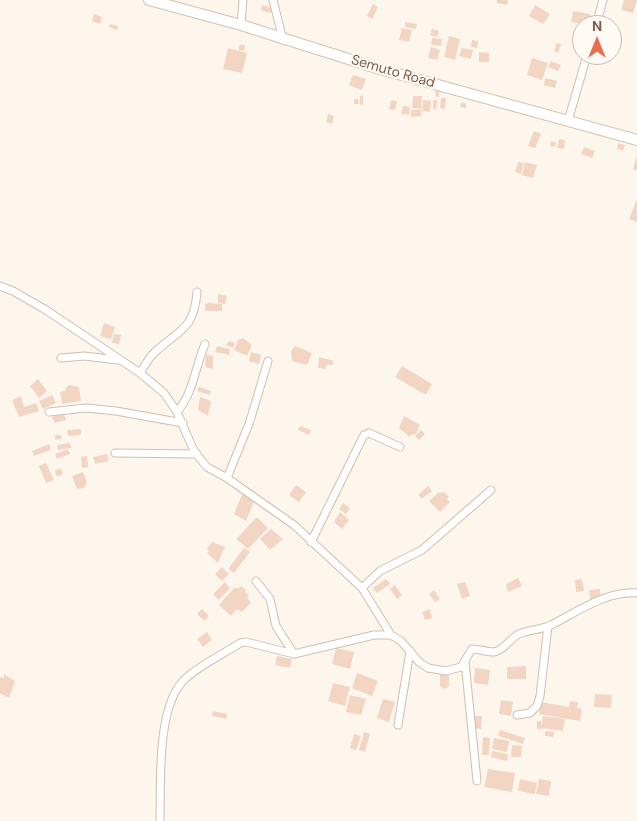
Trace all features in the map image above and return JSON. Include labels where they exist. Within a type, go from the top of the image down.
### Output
[{"type":"main road","name":"Semuto Road","points":[[149,0],[637,140]]},
{"type":"street","points":[[241,25],[243,0]]},
{"type":"street","points":[[273,0],[283,40]]},
{"type":"street","points":[[599,15],[603,0]]},
{"type":"street","points":[[568,121],[584,65]]},
{"type":"street","points":[[0,286],[13,291],[46,310],[140,373],[164,393],[177,412],[197,454],[207,467],[227,478],[294,525],[362,588],[391,635],[428,668],[446,671],[461,668],[472,650],[494,652],[500,650],[518,634],[548,626],[573,611],[587,607],[608,596],[622,592],[637,593]]},
{"type":"street","points":[[140,373],[153,354],[188,325],[196,307],[197,292]]},
{"type":"street","points":[[177,412],[185,404],[196,377],[198,361],[205,344]]},
{"type":"street","points":[[61,358],[84,356],[120,360]]},
{"type":"street","points":[[227,478],[249,424],[268,361]]},
{"type":"street","points":[[49,412],[86,408],[116,411],[182,423]]},
{"type":"street","points":[[311,542],[364,435],[369,433],[400,447]]},
{"type":"street","points":[[115,453],[197,454]]},
{"type":"street","points":[[362,588],[380,571],[422,550],[491,490]]},
{"type":"street","points":[[256,581],[270,599],[276,626],[294,654]]},
{"type":"street","points":[[517,715],[530,713],[537,706],[540,696],[548,626]]},
{"type":"street","points":[[160,821],[162,742],[172,696],[184,680],[240,643],[246,642],[294,654],[374,635],[391,635]]},
{"type":"street","points":[[398,724],[410,651]]},
{"type":"street","points":[[465,662],[477,781]]},
{"type":"building","points":[[497,0],[508,0],[507,5],[497,3]]},
{"type":"building","points":[[624,0],[637,0],[633,13],[621,10]]},
{"type":"building","points":[[373,4],[378,7],[372,19],[367,16]]},
{"type":"building","points":[[262,5],[272,8],[270,13],[261,10]]},
{"type":"building","points":[[535,5],[550,14],[543,24],[529,16]]},
{"type":"building","points":[[573,11],[590,14],[590,15],[572,15]]},
{"type":"building","points":[[94,14],[102,17],[100,24],[92,21]]},
{"type":"building","points":[[405,22],[417,24],[416,29],[405,27]]},
{"type":"building","points":[[110,24],[118,26],[117,30],[109,27]]},
{"type":"building","points":[[402,28],[412,30],[409,42],[399,40]]},
{"type":"building","points":[[432,29],[439,31],[437,37],[430,35]]},
{"type":"building","points":[[449,36],[460,39],[455,60],[444,57]]},
{"type":"building","points":[[432,38],[442,39],[441,46],[431,45]]},
{"type":"building","points":[[472,40],[478,41],[477,48],[471,47]]},
{"type":"building","points":[[557,43],[561,44],[558,53],[554,51]]},
{"type":"building","points":[[239,45],[245,45],[244,51],[239,50]]},
{"type":"building","points":[[431,47],[440,50],[437,60],[428,58]]},
{"type":"building","points":[[228,48],[247,53],[242,73],[223,69]]},
{"type":"building","points":[[462,48],[473,50],[471,59],[459,56]]},
{"type":"building","points":[[479,52],[489,53],[489,62],[479,62]]},
{"type":"building","points":[[532,58],[548,63],[542,80],[527,75]]},
{"type":"building","points":[[551,61],[561,65],[558,71],[548,67]]},
{"type":"building","points":[[353,75],[366,79],[362,90],[349,85]]},
{"type":"building","points":[[545,78],[557,81],[555,88],[544,85]]},
{"type":"building","points":[[435,89],[439,89],[439,97],[436,97]]},
{"type":"building","points":[[363,95],[363,104],[360,105],[360,96]]},
{"type":"building","points":[[413,96],[422,96],[421,109],[412,108]]},
{"type":"building","points":[[441,98],[446,98],[445,109],[440,108]]},
{"type":"building","points":[[354,99],[358,99],[359,104],[354,104]]},
{"type":"building","points":[[391,100],[397,101],[395,110],[389,109]]},
{"type":"building","points":[[423,100],[431,101],[430,112],[421,111],[421,116],[411,117],[411,110],[424,110],[422,109]]},
{"type":"building","points":[[433,100],[437,100],[436,110],[433,109]]},
{"type":"building","points":[[461,103],[466,103],[466,108],[460,107]]},
{"type":"building","points":[[403,106],[410,107],[409,115],[401,114]]},
{"type":"building","points":[[328,114],[334,116],[332,124],[326,122]]},
{"type":"building","points":[[534,131],[541,134],[535,148],[528,146]]},
{"type":"building","points":[[559,139],[565,140],[564,149],[557,148]]},
{"type":"building","points":[[551,141],[556,142],[555,147],[550,146]]},
{"type":"building","points":[[618,143],[625,145],[623,151],[617,149]]},
{"type":"building","points":[[584,147],[595,151],[592,158],[581,154]]},
{"type":"building","points":[[637,155],[637,170],[633,169]]},
{"type":"building","points":[[518,162],[524,163],[521,174],[515,172]]},
{"type":"building","points":[[525,162],[537,165],[533,178],[522,175]]},
{"type":"building","points":[[637,199],[637,222],[629,219]]},
{"type":"building","points":[[218,294],[227,296],[225,304],[218,303]]},
{"type":"building","points":[[205,304],[222,304],[222,311],[205,311]]},
{"type":"building","points":[[104,323],[115,327],[111,339],[100,336]]},
{"type":"building","points":[[114,334],[121,335],[119,344],[112,343]]},
{"type":"building","points":[[243,338],[252,345],[247,356],[234,350],[238,340]]},
{"type":"building","points":[[229,341],[235,343],[233,348],[226,345]]},
{"type":"building","points":[[217,346],[230,349],[229,355],[215,352]]},
{"type":"building","points":[[295,346],[312,353],[307,365],[292,361],[291,351]]},
{"type":"building","points":[[251,352],[261,355],[259,364],[249,361]]},
{"type":"building","points":[[206,354],[213,356],[213,369],[205,367]]},
{"type":"building","points":[[319,357],[334,361],[332,365],[326,365],[326,369],[318,368]]},
{"type":"building","points":[[402,366],[432,384],[426,395],[395,377]]},
{"type":"building","points":[[38,379],[47,391],[39,398],[30,386]]},
{"type":"building","points":[[70,385],[79,387],[81,401],[62,404],[60,392],[65,391],[66,387]]},
{"type":"building","points":[[199,387],[211,391],[210,395],[197,391]]},
{"type":"building","points":[[52,395],[56,403],[43,409],[39,401]]},
{"type":"building","points":[[21,396],[24,407],[36,403],[39,411],[19,417],[12,400]]},
{"type":"building","points":[[200,397],[211,401],[208,416],[198,410]]},
{"type":"building","points":[[64,413],[66,420],[54,423],[52,417]]},
{"type":"building","points":[[404,416],[420,425],[415,435],[412,434],[410,437],[399,428]]},
{"type":"building","points":[[300,426],[311,430],[309,435],[298,430]]},
{"type":"building","points":[[81,429],[81,435],[68,436],[67,430]]},
{"type":"building","points":[[421,430],[425,434],[419,440],[415,436]]},
{"type":"building","points":[[55,435],[61,435],[62,439],[55,440]]},
{"type":"building","points":[[70,443],[71,448],[58,450],[57,445]]},
{"type":"building","points":[[49,444],[51,450],[34,456],[32,451]]},
{"type":"building","points":[[68,449],[70,454],[57,459],[55,454]]},
{"type":"building","points":[[107,454],[109,461],[95,464],[93,457]]},
{"type":"building","points":[[87,456],[88,467],[82,468],[81,457]]},
{"type":"building","points":[[46,463],[54,480],[46,483],[39,466]]},
{"type":"building","points":[[61,469],[63,475],[56,476],[55,470]]},
{"type":"building","points":[[83,472],[87,482],[84,488],[77,489],[72,476]]},
{"type":"building","points":[[296,485],[306,492],[299,502],[289,495]]},
{"type":"building","points":[[428,486],[432,491],[422,499],[418,495]]},
{"type":"building","points":[[243,492],[255,499],[246,521],[234,514]]},
{"type":"building","points":[[444,492],[449,497],[447,499],[450,502],[440,512],[429,501],[438,493]]},
{"type":"building","points":[[343,503],[350,508],[346,514],[339,509]]},
{"type":"building","points":[[340,512],[349,520],[342,529],[334,522]]},
{"type":"building","points":[[257,517],[268,528],[248,549],[236,539]]},
{"type":"building","points":[[271,529],[283,539],[270,550],[260,539]]},
{"type":"building","points":[[212,542],[225,547],[218,563],[207,553],[209,551],[207,549]]},
{"type":"building","points":[[244,548],[250,552],[234,573],[228,569]]},
{"type":"building","points":[[222,567],[229,574],[222,581],[215,574]]},
{"type":"building","points":[[518,578],[522,586],[508,592],[506,584]]},
{"type":"building","points":[[386,579],[390,584],[377,593],[373,588]]},
{"type":"building","points":[[582,579],[584,591],[576,592],[575,580]]},
{"type":"building","points":[[225,582],[230,588],[219,600],[213,594]]},
{"type":"building","points":[[465,582],[470,596],[462,599],[457,584]]},
{"type":"building","points":[[395,585],[402,595],[397,599],[390,589]]},
{"type":"building","points":[[241,586],[246,590],[245,592],[249,596],[247,598],[251,602],[242,612],[237,609],[231,616],[219,605],[235,587],[238,589]]},
{"type":"building","points":[[600,589],[601,600],[591,601],[589,590]]},
{"type":"building","points":[[434,590],[440,599],[435,602],[429,594]]},
{"type":"building","points":[[202,609],[209,616],[205,621],[197,614]]},
{"type":"building","points":[[430,609],[432,618],[425,620],[422,612]]},
{"type":"building","points":[[207,632],[212,640],[203,647],[197,639]]},
{"type":"building","points":[[336,648],[354,652],[350,669],[332,664]]},
{"type":"building","points":[[277,656],[292,659],[290,668],[275,665]]},
{"type":"building","points":[[526,666],[526,679],[507,679],[507,667]]},
{"type":"building","points":[[475,668],[490,670],[488,685],[474,683]]},
{"type":"building","points":[[357,673],[378,681],[372,696],[352,688]]},
{"type":"building","points":[[4,674],[15,681],[9,698],[0,693],[0,677],[4,678]]},
{"type":"building","points":[[440,675],[449,675],[449,686],[445,689],[440,686]]},
{"type":"building","points":[[333,683],[350,687],[345,706],[328,701]]},
{"type":"building","points":[[595,694],[612,695],[611,708],[594,707]]},
{"type":"building","points":[[350,695],[366,699],[361,715],[346,712]]},
{"type":"building","points":[[383,699],[395,702],[389,722],[377,718]]},
{"type":"building","points":[[501,700],[513,702],[511,716],[499,714]]},
{"type":"building","points":[[570,701],[578,702],[577,708],[582,709],[580,721],[539,714],[541,702],[569,707]]},
{"type":"building","points":[[213,711],[227,714],[226,719],[212,716]]},
{"type":"building","points":[[475,716],[482,716],[481,729],[474,728]]},
{"type":"building","points":[[543,716],[565,719],[563,731],[541,728]]},
{"type":"building","points":[[537,721],[541,721],[541,729],[537,729]]},
{"type":"building","points":[[500,730],[525,738],[523,744],[498,736]]},
{"type":"building","points":[[545,731],[554,732],[553,737],[545,736]]},
{"type":"building","points":[[364,732],[370,734],[365,752],[359,750]]},
{"type":"building","points":[[354,734],[361,736],[356,750],[350,748]]},
{"type":"building","points":[[483,737],[490,738],[489,755],[482,755]]},
{"type":"building","points":[[494,738],[509,741],[507,752],[492,749]]},
{"type":"building","points":[[512,745],[522,746],[521,757],[511,757]]},
{"type":"building","points":[[492,751],[508,754],[507,761],[491,757]]},
{"type":"building","points":[[488,769],[515,773],[512,792],[484,787]]},
{"type":"building","points":[[520,779],[537,783],[535,794],[518,791]]},
{"type":"building","points":[[539,779],[551,781],[549,796],[536,794]]}]
